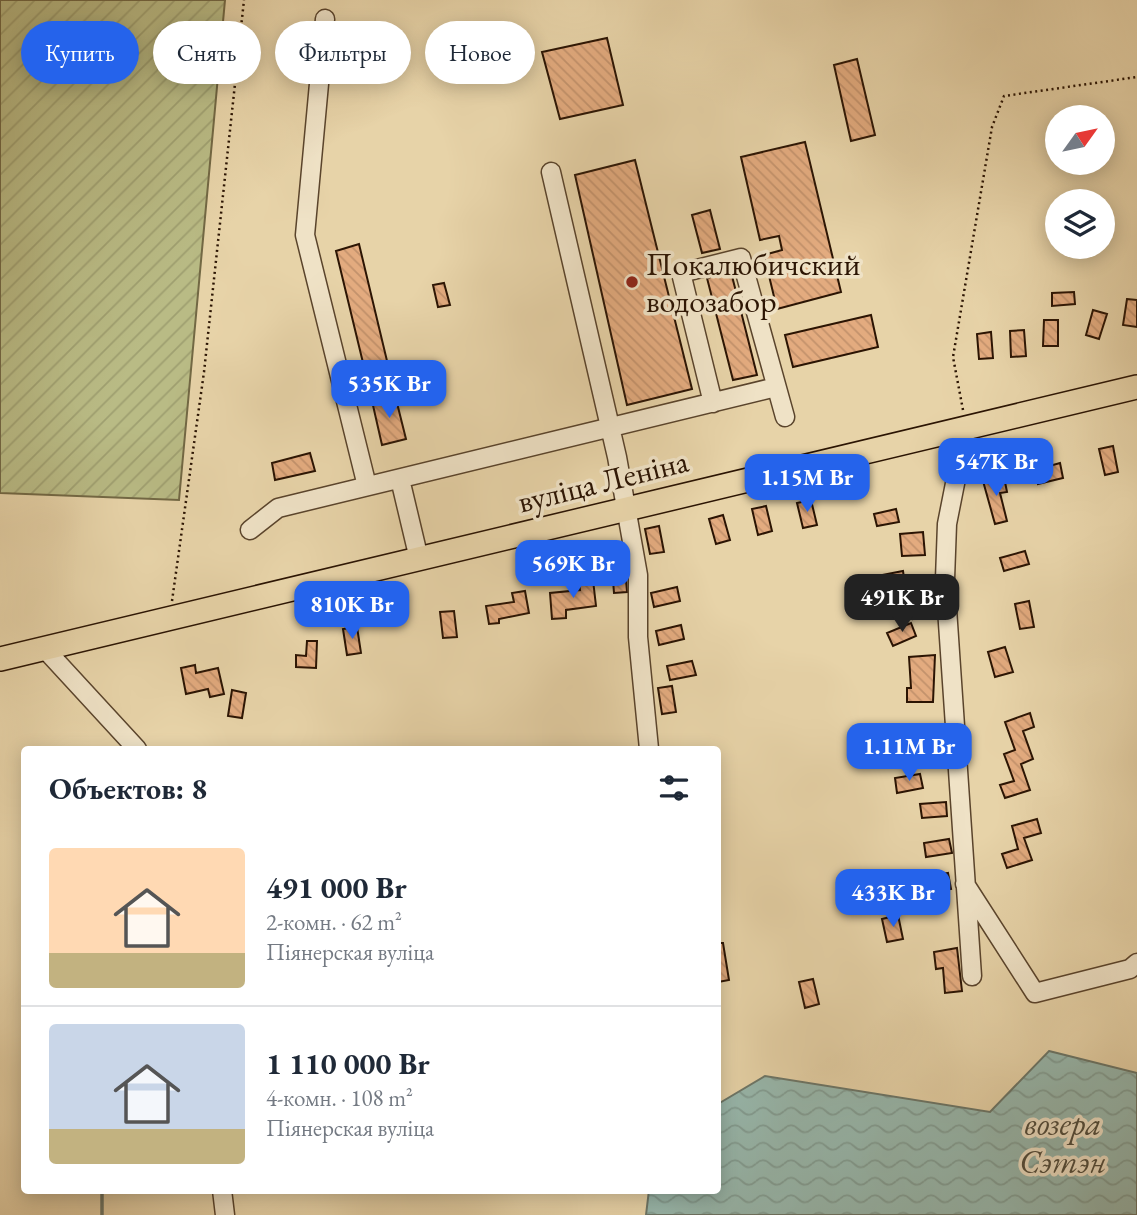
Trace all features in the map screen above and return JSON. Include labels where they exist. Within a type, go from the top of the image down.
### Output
[{"type":"main road","name":"вуліца Леніна","points":[[0,659],[626,507],[1137,387]]},
{"type":"street","points":[[325,19],[305,235],[367,486]]},
{"type":"street","points":[[551,172],[610,427],[638,575],[638,637],[649,746]]},
{"type":"street","points":[[713,403],[681,273],[741,258],[785,417]]},
{"type":"street","points":[[250,530],[278,508],[776,387]]},
{"type":"street","points":[[966,428],[947,524],[946,579],[971,975]]},
{"type":"street","points":[[400,479],[419,559]]},
{"type":"street","points":[[44,648],[134,746]]},
{"type":"street","points":[[963,881],[1035,993],[1130,969],[1137,962]]},
{"type":"street","points":[[222,1194],[225,1215]]},
{"type":"path","points":[[169,618],[204,373],[244,0]]},
{"type":"path","points":[[966,428],[954,357],[992,127],[1004,96],[1137,77]]},
{"type":"green space","points":[[0,0],[225,0],[223,21],[153,21],[153,84],[217,84],[179,500],[0,493]]},
{"type":"water","name":"возера Сэтэн","points":[[1049,1051],[1137,1073],[1137,1215],[646,1215],[649,1194],[721,1194],[721,1102],[765,1076],[990,1112]]},
{"type":"building","points":[[607,38],[623,105],[560,119],[542,52]]},
{"type":"building","points":[[857,59],[875,135],[851,141],[834,65]]},
{"type":"building","points":[[805,142],[841,292],[777,309],[764,255],[782,250],[779,236],[760,240],[741,157]]},
{"type":"building","name":"Покалюбичский водозабор","points":[[635,160],[692,389],[627,405],[575,175]]},
{"type":"building","points":[[710,210],[720,249],[702,253],[692,215]]},
{"type":"building","points":[[359,244],[388,365],[365,371],[336,251]]},
{"type":"building","points":[[731,272],[757,375],[733,380],[707,278]]},
{"type":"building","points":[[444,283],[450,305],[438,307],[433,285]]},
{"type":"building","points":[[1074,292],[1075,304],[1052,306],[1052,293]]},
{"type":"building","points":[[1127,299],[1137,300],[1137,327],[1123,325]]},
{"type":"building","points":[[1093,310],[1107,314],[1099,339],[1086,335]]},
{"type":"building","points":[[871,315],[878,347],[793,367],[785,335]]},
{"type":"building","points":[[1044,320],[1058,320],[1058,346],[1043,346]]},
{"type":"building","points":[[1024,330],[1026,356],[1011,357],[1010,331]]},
{"type":"building","points":[[991,332],[993,358],[979,359],[977,334]]},
{"type":"building","points":[[395,395],[406,439],[382,445],[372,401]]},
{"type":"building","points":[[1113,446],[1118,472],[1105,475],[1099,449]]},
{"type":"building","points":[[310,453],[315,471],[275,480],[272,463]]},
{"type":"building","points":[[1060,463],[1063,478],[1038,484],[1035,470]]},
{"type":"building","points":[[1004,477],[1007,492],[1000,493],[1007,521],[995,524],[983,481]]},
{"type":"building","points":[[811,500],[817,525],[803,528],[797,503]]},
{"type":"building","points":[[766,506],[772,531],[758,535],[752,509]]},
{"type":"building","points":[[896,509],[899,522],[877,526],[874,514]]},
{"type":"building","points":[[723,515],[730,540],[716,544],[709,519]]},
{"type":"building","points":[[659,526],[664,552],[650,554],[645,529]]},
{"type":"building","points":[[923,532],[925,555],[902,556],[900,534]]},
{"type":"building","points":[[1025,551],[1029,564],[1004,571],[1000,558]]},
{"type":"building","points":[[625,566],[627,592],[614,593],[612,567]]},
{"type":"building","points":[[903,571],[905,585],[880,590],[877,576]]},
{"type":"building","points":[[593,580],[596,606],[566,610],[566,618],[552,619],[550,593],[580,590],[579,582]]},
{"type":"building","points":[[934,581],[934,616],[913,619],[911,582]]},
{"type":"building","points":[[677,587],[680,601],[654,607],[651,593]]},
{"type":"building","points":[[525,591],[529,613],[499,619],[499,623],[489,624],[486,606],[514,602],[512,593]]},
{"type":"building","points":[[1029,601],[1034,627],[1020,629],[1015,604]]},
{"type":"building","points":[[454,611],[457,637],[443,638],[440,612]]},
{"type":"building","points":[[911,623],[916,636],[893,646],[887,633]]},
{"type":"building","points":[[681,625],[684,639],[659,645],[656,631]]},
{"type":"building","points":[[357,627],[361,653],[347,655],[343,629]]},
{"type":"building","points":[[307,641],[317,641],[316,668],[296,667],[296,655],[306,656]]},
{"type":"building","points":[[1005,647],[1013,672],[995,677],[988,652]]},
{"type":"building","points":[[935,655],[933,702],[907,702],[907,688],[911,688],[909,657]]},
{"type":"building","points":[[692,661],[696,675],[670,680],[667,666]]},
{"type":"building","points":[[195,665],[196,673],[218,668],[224,694],[210,697],[208,689],[186,694],[181,668]]},
{"type":"building","points":[[672,686],[676,712],[662,714],[658,688]]},
{"type":"building","points":[[232,690],[246,693],[242,718],[228,716]]},
{"type":"building","points":[[1030,713],[1034,727],[1023,731],[1033,759],[1021,764],[1030,790],[1005,798],[1000,785],[1014,781],[1004,754],[1015,750],[1005,722]]},
{"type":"building","points":[[920,774],[923,788],[897,793],[895,778]]},
{"type":"building","points":[[946,802],[947,816],[922,818],[920,804]]},
{"type":"building","points":[[1037,819],[1041,833],[1024,838],[1032,860],[1007,868],[1002,854],[1018,849],[1012,826]]},
{"type":"building","points":[[949,839],[952,853],[926,857],[924,843]]},
{"type":"building","points":[[948,873],[951,889],[928,893],[925,877]]},
{"type":"building","points":[[898,915],[903,939],[887,942],[882,919]]},
{"type":"building","points":[[721,943],[723,943],[729,980],[721,981]]},
{"type":"building","points":[[957,948],[962,991],[945,993],[943,968],[936,969],[934,952]]},
{"type":"building","points":[[813,979],[819,1004],[805,1008],[799,982]]},
{"type":"waterway","points":[[102,1194],[102,1215]]},
{"type":"place","name":"Покалюбичский водозабор","points":[[632,282]]}]
